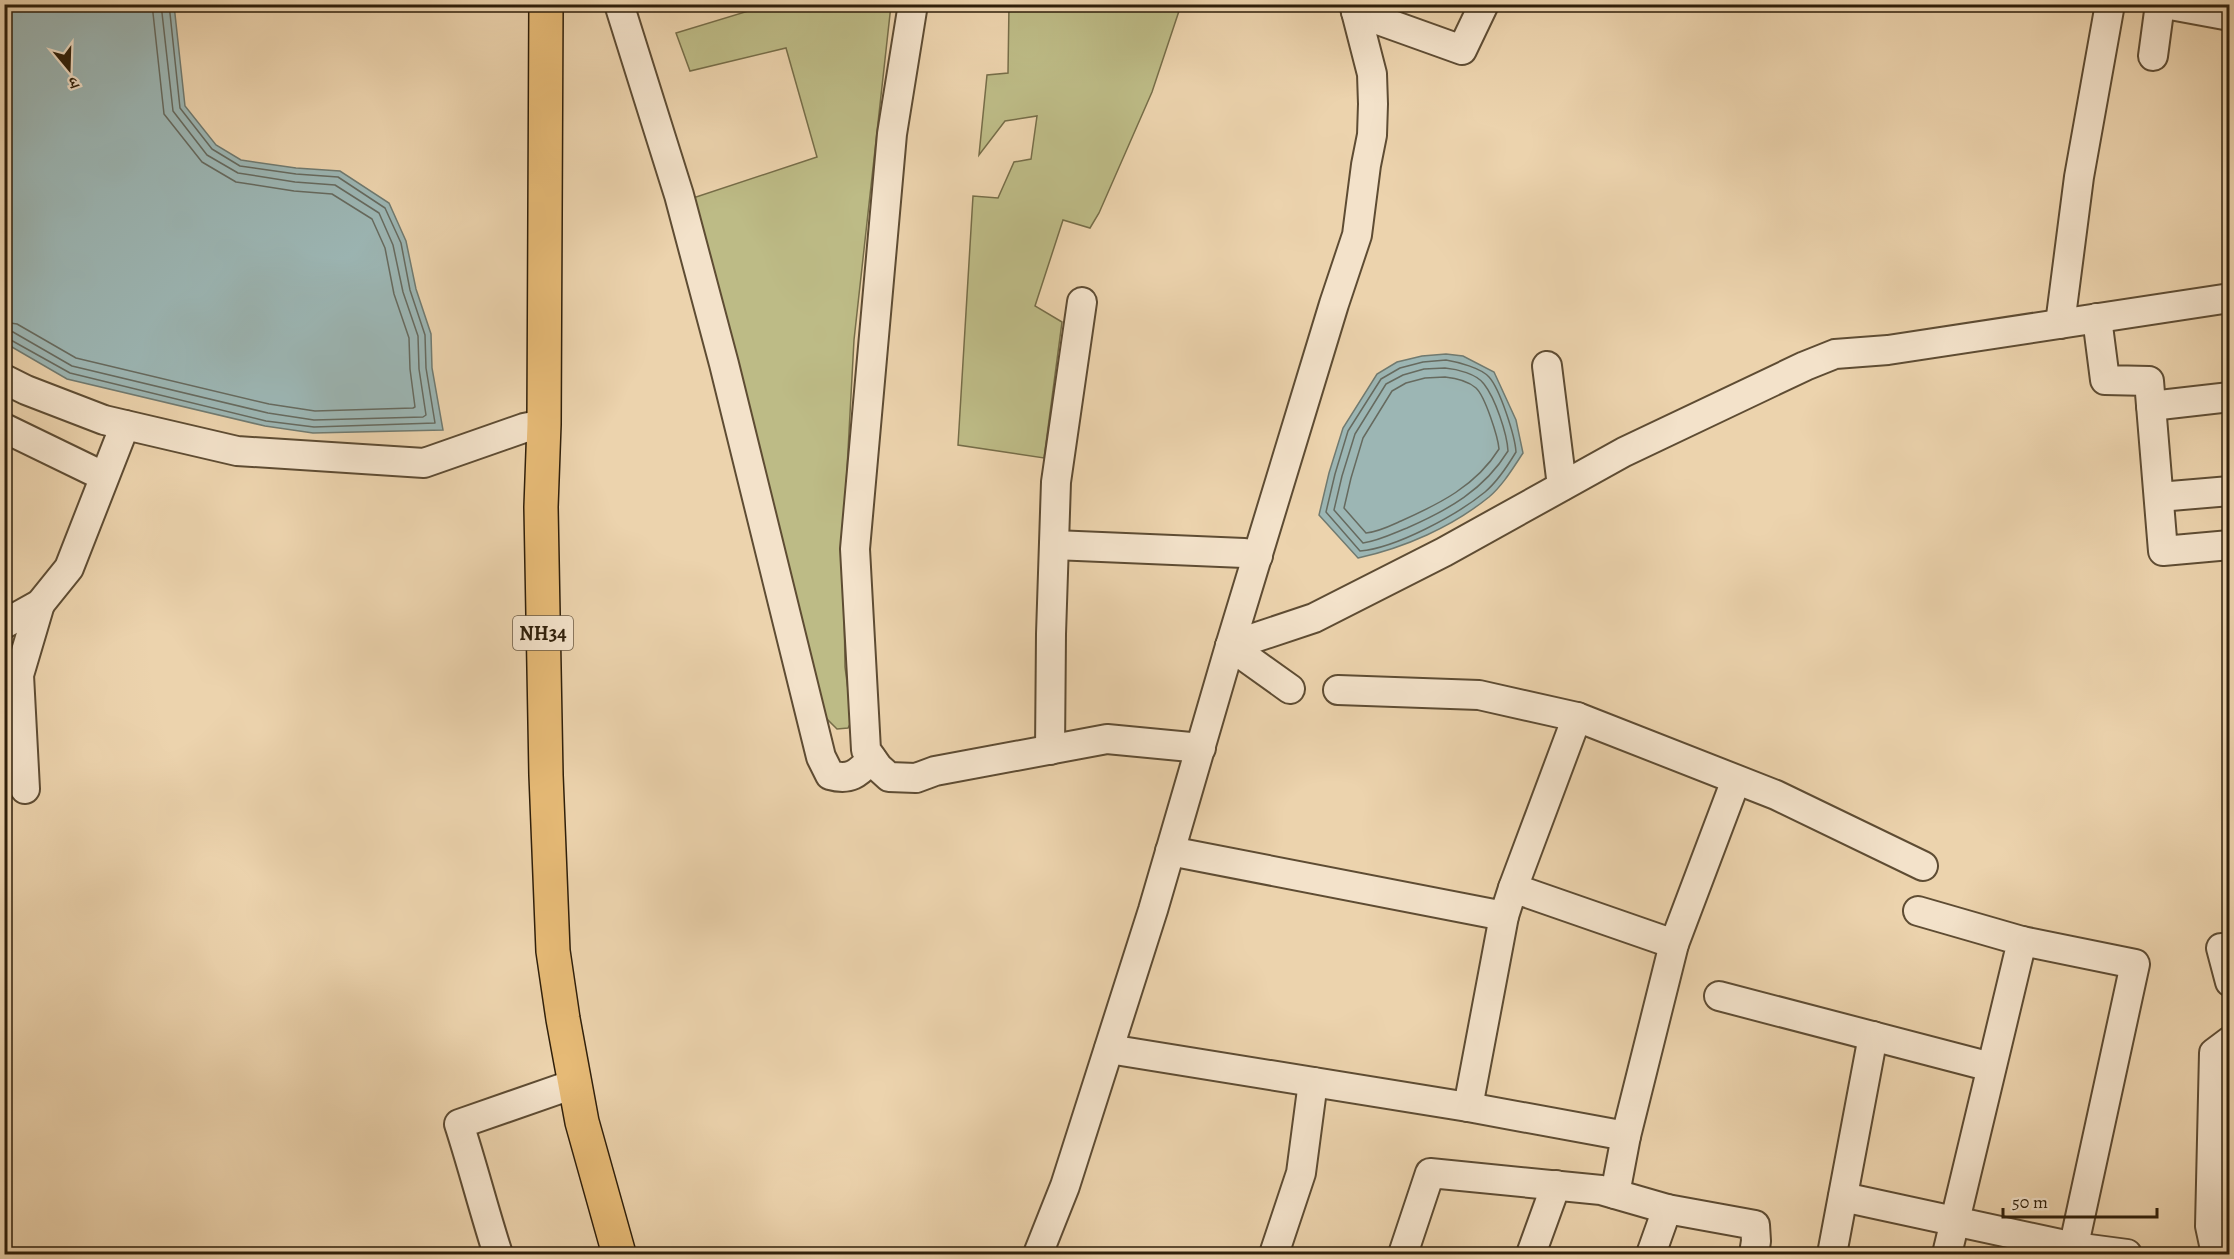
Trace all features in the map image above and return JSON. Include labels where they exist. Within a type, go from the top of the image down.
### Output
[{"type":"highway","name":"NH34","points":[[524,4],[526,252],[534,426],[541,507],[543,657],[553,951],[564,1087],[595,1254]]},
{"type":"highway","name":"NH34","points":[[534,426],[546,4]]},
{"type":"highway","name":"NH34","points":[[564,1087],[582,1122],[619,1254]]},
{"type":"street","points":[[619,4],[679,195],[821,757],[830,775],[843,778],[858,773],[872,759]]},
{"type":"street","points":[[913,4],[892,134],[855,549],[866,750],[889,777],[916,778],[935,771],[1107,739],[1201,748]]},
{"type":"street","points":[[1355,8],[1462,50],[1484,4]]},
{"type":"street","points":[[2060,324],[2079,177],[2110,4]]},
{"type":"street","points":[[2153,56],[2160,4]]},
{"type":"street","points":[[2165,4],[2229,16]]},
{"type":"street","points":[[1038,1254],[1065,1186],[1109,1049],[1334,304],[1357,235],[1372,135],[1374,104],[1372,74],[1355,8]]},
{"type":"street","points":[[1230,646],[1314,618],[1443,552],[1634,447],[1835,354],[1888,350],[2229,298]]},
{"type":"street","points":[[1050,750],[1056,482],[1083,302]]},
{"type":"street","points":[[2097,318],[2105,380],[2149,381],[2163,551],[2229,545]]},
{"type":"street","points":[[1547,366],[1562,486]]},
{"type":"street","points":[[4,379],[26,390],[104,420],[237,450],[424,463],[534,426]]},
{"type":"street","points":[[2151,406],[2229,397]]},
{"type":"street","points":[[4,624],[40,604],[69,568],[125,425]]},
{"type":"street","points":[[4,428],[103,477]]},
{"type":"street","points":[[2159,497],[2229,491]]},
{"type":"street","points":[[1054,545],[1244,553],[1258,556]]},
{"type":"street","points":[[25,789],[19,675],[40,604]]},
{"type":"street","points":[[1230,646],[1290,689]]},
{"type":"street","points":[[1338,690],[1479,695],[1577,717],[1776,795],[1923,866]]},
{"type":"street","points":[[1468,1107],[1504,916],[1577,717]]},
{"type":"street","points":[[1615,1194],[1626,1136],[1674,944],[1736,780]]},
{"type":"street","points":[[1170,851],[1504,916]]},
{"type":"street","points":[[1513,888],[1674,944]]},
{"type":"street","points":[[1918,911],[2022,941],[2135,964],[2073,1251]]},
{"type":"street","points":[[1947,1254],[2022,941]]},
{"type":"street","points":[[2221,948],[2229,982]]},
{"type":"street","points":[[1719,996],[1991,1067]]},
{"type":"street","points":[[1832,1254],[1873,1036]]},
{"type":"street","points":[[2216,1254],[2210,1226],[2214,1053],[2229,1041]]},
{"type":"street","points":[[1109,1049],[1468,1107],[1626,1136]]},
{"type":"street","points":[[1275,1254],[1301,1173],[1312,1082]]},
{"type":"street","points":[[498,1254],[459,1124],[564,1087]]},
{"type":"street","points":[[1403,1254],[1430,1173],[1601,1190],[1667,1209],[1755,1225],[1754,1254]]},
{"type":"street","points":[[1531,1254],[1557,1185]]},
{"type":"street","points":[[1843,1197],[1954,1221],[2073,1251],[2127,1254]]},
{"type":"street","points":[[1651,1254],[1667,1209]]},
{"type":"shaded area","points":[[768,5],[891,5],[854,340],[843,543],[845,667],[852,720],[848,728],[837,729],[826,718],[690,199],[817,157],[786,48],[690,71],[676,33]]},
{"type":"shaded area","points":[[1009,5],[1181,5],[1152,92],[1099,213],[1090,228],[1063,220],[1035,306],[1062,322],[1044,458],[958,445],[973,196],[998,198],[1014,162],[1031,159],[1037,116],[1005,121],[979,155],[987,75],[1008,73]]},
{"type":"water","points":[[5,4],[174,5],[185,106],[216,145],[241,160],[296,168],[340,171],[389,203],[406,241],[416,289],[431,334],[432,368],[443,430],[313,433],[265,426],[67,379],[5,343]]},
{"type":"water","points":[[1446,354],[1463,356],[1494,372],[1516,420],[1523,453],[1508,476],[1489,497],[1475,508],[1427,535],[1358,558],[1319,515],[1343,428],[1377,374],[1397,362],[1422,356]]}]
